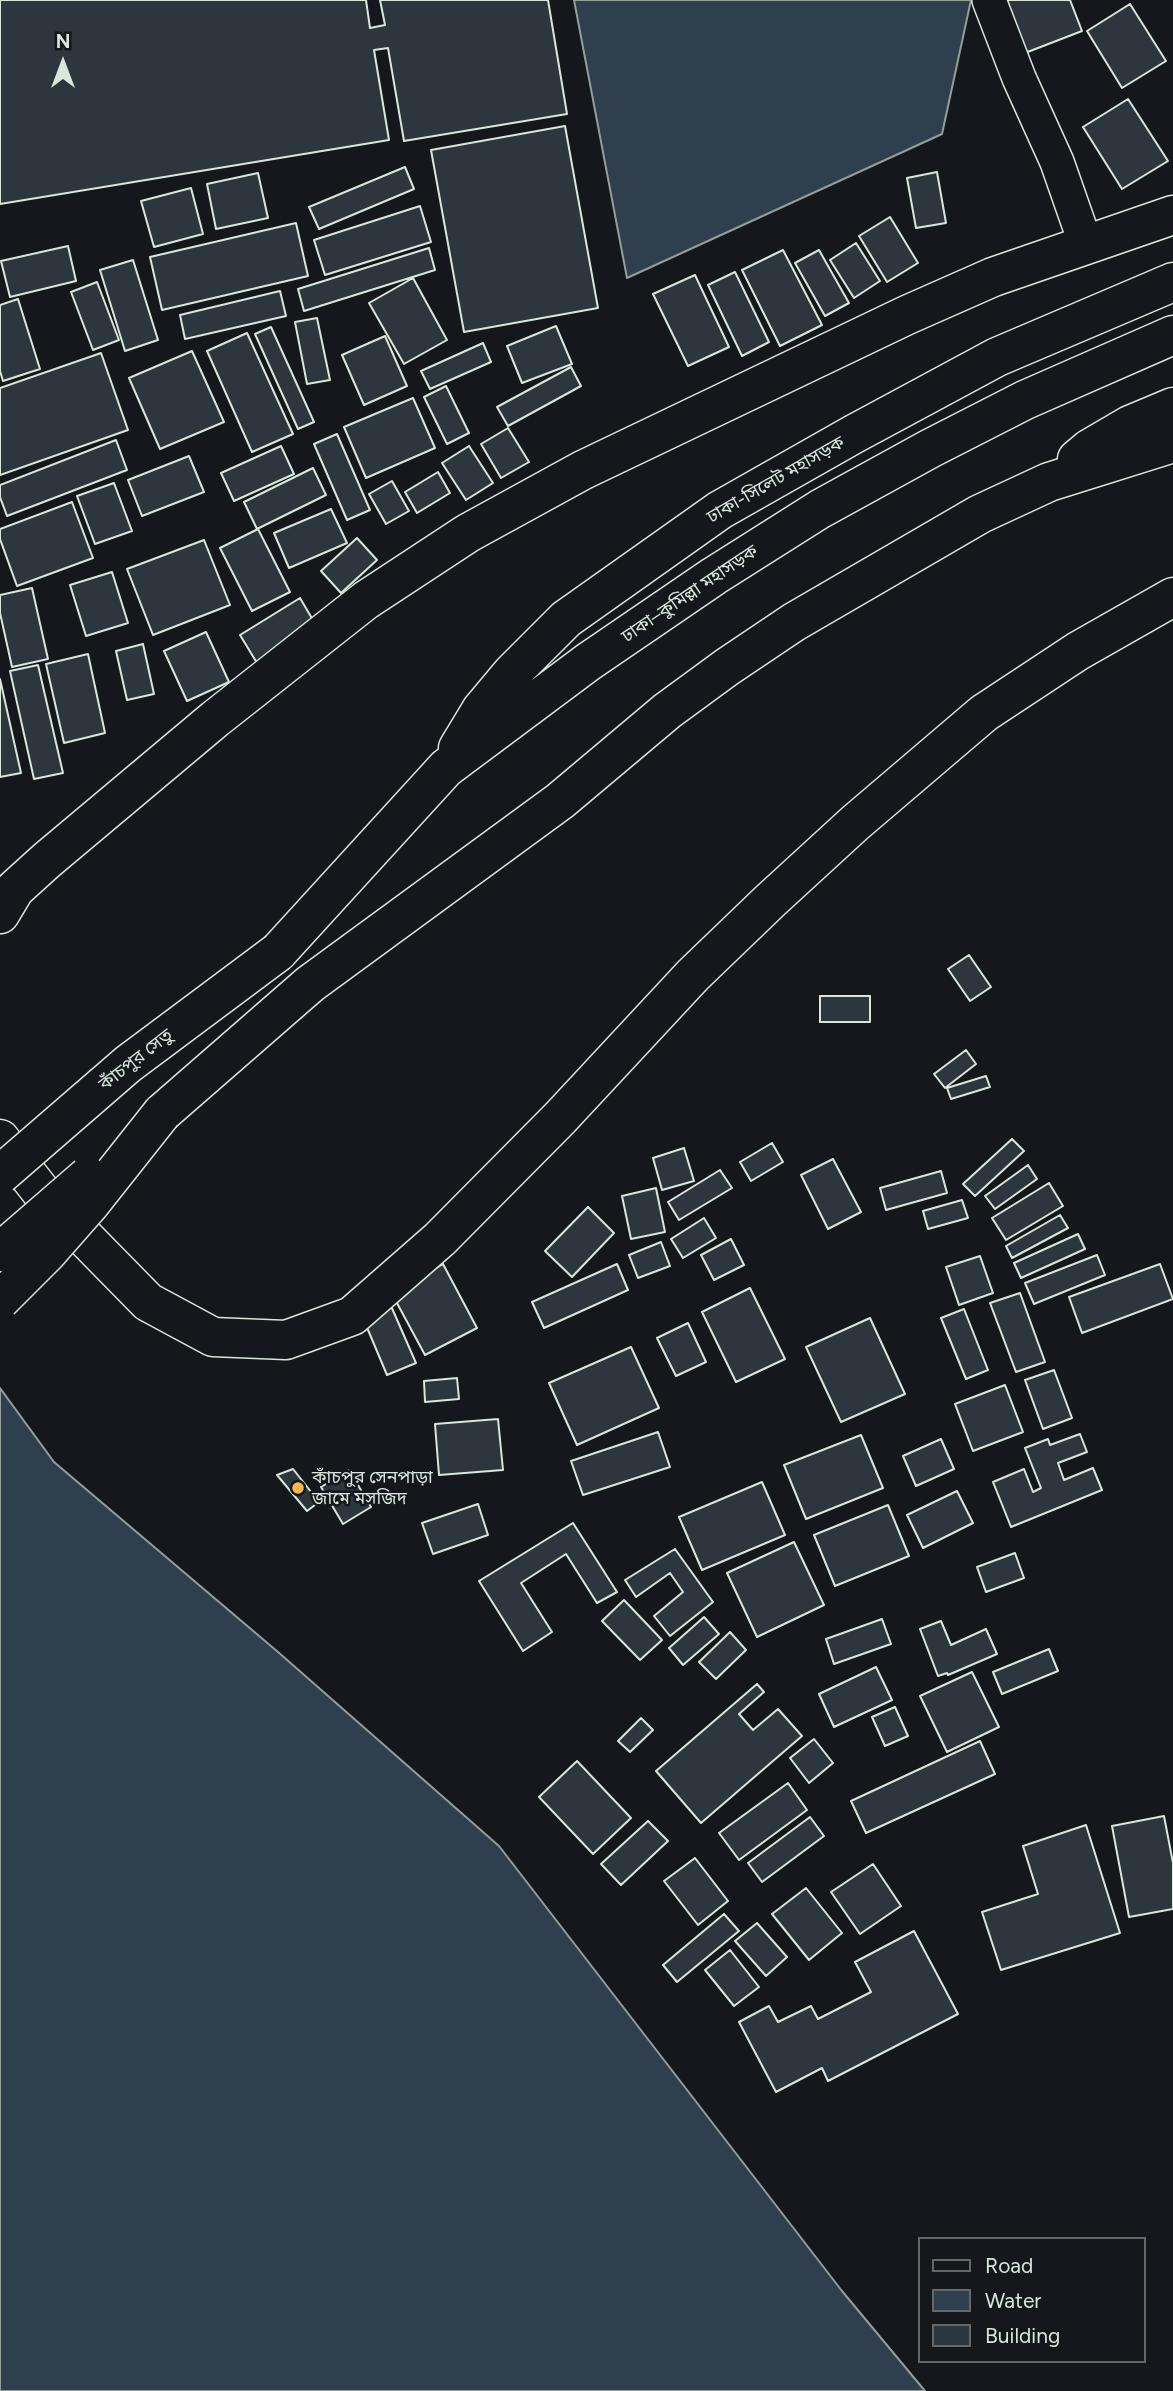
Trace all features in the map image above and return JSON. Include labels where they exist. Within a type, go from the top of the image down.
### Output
[{"type":"highway","points":[[0,914],[15,889],[215,719],[366,600],[468,533],[583,470],[907,314],[993,276],[1173,215]]},
{"type":"highway","name":"ঢাকা-সিলেট মহাসড়ক","points":[[446,768],[481,710],[512,673],[566,619],[720,510],[854,433],[997,357],[1173,282]]},
{"type":"highway","name":"ঢাকা–কুমিল্লা মহাসড়ক","points":[[278,952],[446,768],[588,662],[714,576],[820,509],[930,448],[1025,400],[1173,335]]},
{"type":"highway","points":[[1049,482],[1089,449],[1130,425],[1173,407]]},
{"type":"highway","points":[[0,1252],[310,984],[560,801],[667,711],[738,659],[794,622],[980,514],[1049,482],[1173,443]]},
{"type":"highway","points":[[0,1139],[46,1198],[148,1302],[214,1337],[286,1340],[352,1317],[440,1239],[560,1118],[693,975],[855,824],[984,713],[1078,651],[1173,597]]},
{"type":"highway","name":"কাঁচপুর সেতু","points":[[0,1175],[128,1064],[278,952]]},
{"type":"highway","points":[[0,1300],[47,1253],[90,1204],[162,1113]]},
{"type":"street","points":[[989,0],[1019,78],[1057,163],[1086,245]]},
{"type":"water","points":[[574,0],[971,0],[942,134],[627,278]]},
{"type":"water","points":[[0,1388],[54,1462],[278,1652],[499,1846],[842,2291],[925,2391],[0,2391]]},
{"type":"building","points":[[0,0],[366,0],[370,28],[385,25],[380,0],[548,0],[567,114],[404,141],[388,48],[374,50],[389,140],[0,204]]},
{"type":"building","points":[[1005,0],[1070,0],[1082,31],[1025,53]]},
{"type":"building","points":[[1130,4],[1166,61],[1122,88],[1087,31]]},
{"type":"building","points":[[1128,99],[1168,161],[1122,189],[1083,127]]},
{"type":"building","points":[[565,126],[598,308],[464,332],[431,150]]},
{"type":"building","points":[[405,167],[414,189],[319,229],[309,207]]},
{"type":"building","points":[[937,172],[946,223],[916,228],[907,178]]},
{"type":"building","points":[[258,173],[268,218],[216,229],[207,184]]},
{"type":"building","points":[[191,188],[203,234],[154,247],[141,201]]},
{"type":"building","points":[[420,206],[431,242],[325,275],[314,240]]},
{"type":"building","points":[[890,217],[918,263],[887,282],[859,236]]},
{"type":"building","points":[[296,223],[308,276],[162,310],[150,257]]},
{"type":"building","points":[[856,243],[880,281],[854,298],[830,260]]},
{"type":"building","points":[[68,246],[76,281],[10,297],[1,261]]},
{"type":"building","points":[[429,248],[435,270],[304,311],[298,289]]},
{"type":"building","points":[[783,250],[822,325],[780,346],[742,270]]},
{"type":"building","points":[[819,250],[849,303],[825,316],[795,263]]},
{"type":"building","points":[[133,260],[158,340],[125,351],[100,270]]},
{"type":"building","points":[[735,272],[769,342],[742,356],[708,285]]},
{"type":"building","points":[[695,275],[729,347],[688,366],[653,294]]},
{"type":"building","points":[[413,278],[447,340],[404,364],[369,303]]},
{"type":"building","points":[[97,282],[119,340],[93,350],[71,292]]},
{"type":"building","points":[[280,291],[286,316],[185,339],[180,315]]},
{"type":"building","points":[[18,299],[40,369],[3,381],[0,371],[0,305]]},
{"type":"building","points":[[317,318],[330,380],[307,384],[295,322]]},
{"type":"building","points":[[556,326],[572,364],[522,383],[507,346]]},
{"type":"building","points":[[271,327],[314,422],[298,429],[255,334]]},
{"type":"building","points":[[247,333],[293,434],[252,452],[207,351]]},
{"type":"building","points":[[385,336],[407,386],[364,405],[342,355]]},
{"type":"building","points":[[483,343],[491,362],[430,389],[421,371]]},
{"type":"building","points":[[192,351],[224,422],[160,449],[129,378]]},
{"type":"building","points":[[101,353],[128,430],[0,475],[0,388]]},
{"type":"building","points":[[571,367],[581,386],[508,426],[497,407]]},
{"type":"building","points":[[446,386],[469,433],[447,444],[424,397]]},
{"type":"building","points":[[413,398],[435,448],[366,478],[344,427]]},
{"type":"building","points":[[508,428],[529,462],[501,478],[481,444]]},
{"type":"building","points":[[337,434],[370,510],[347,520],[314,444]]},
{"type":"building","points":[[116,440],[127,470],[7,516],[0,497],[0,485]]},
{"type":"building","points":[[281,446],[294,474],[234,501],[221,473]]},
{"type":"building","points":[[469,446],[493,483],[466,500],[442,463]]},
{"type":"building","points":[[189,456],[204,492],[142,516],[128,480]]},
{"type":"building","points":[[313,468],[326,495],[257,529],[244,502]]},
{"type":"building","points":[[438,472],[450,493],[417,513],[405,492]]},
{"type":"building","points":[[392,481],[409,511],[386,524],[369,494]]},
{"type":"building","points":[[114,483],[132,531],[95,544],[77,496]]},
{"type":"building","points":[[72,502],[93,558],[17,586],[0,539],[0,529]]},
{"type":"building","points":[[331,509],[347,543],[289,568],[274,533]]},
{"type":"building","points":[[258,529],[290,592],[252,611],[220,548]]},
{"type":"building","points":[[357,538],[377,560],[341,593],[321,571]]},
{"type":"building","points":[[204,540],[230,605],[153,635],[127,569]]},
{"type":"building","points":[[112,572],[128,623],[86,636],[70,585]]},
{"type":"building","points":[[32,588],[48,659],[12,667],[0,613],[0,595]]},
{"type":"building","points":[[300,598],[317,627],[257,663],[240,635]]},
{"type":"building","points":[[206,632],[229,682],[187,701],[164,651]]},
{"type":"building","points":[[143,644],[154,694],[127,700],[116,651]]},
{"type":"building","points":[[88,654],[105,733],[64,743],[46,664]]},
{"type":"building","points":[[38,665],[63,773],[34,779],[10,671]]},
{"type":"building","points":[[0,679],[21,773],[0,777]]},
{"type":"building","points":[[969,955],[991,987],[970,1001],[948,969]]},
{"type":"building","points":[[820,996],[870,996],[870,1022],[820,1022]]},
{"type":"building","points":[[966,1050],[976,1064],[945,1088],[934,1074]]},
{"type":"building","points":[[986,1076],[990,1087],[951,1099],[947,1088]]},
{"type":"building","points":[[1012,1139],[1024,1151],[975,1196],[963,1184]]},
{"type":"building","points":[[772,1143],[783,1162],[751,1181],[740,1162]]},
{"type":"building","points":[[684,1148],[694,1181],[662,1190],[653,1158]]},
{"type":"building","points":[[833,1159],[861,1212],[828,1229],[801,1175]]},
{"type":"building","points":[[1028,1165],[1037,1179],[995,1209],[985,1196]]},
{"type":"building","points":[[720,1170],[732,1188],[679,1220],[668,1202]]},
{"type":"building","points":[[941,1171],[947,1193],[886,1210],[880,1188]]},
{"type":"building","points":[[1049,1183],[1063,1206],[1006,1240],[992,1218]]},
{"type":"building","points":[[656,1188],[665,1232],[631,1239],[622,1196]]},
{"type":"building","points":[[962,1200],[968,1218],[928,1229],[923,1211]]},
{"type":"building","points":[[588,1207],[614,1233],[572,1277],[545,1251]]},
{"type":"building","points":[[1060,1215],[1068,1228],[1012,1258],[1006,1246]]},
{"type":"building","points":[[704,1218],[716,1238],[683,1258],[671,1239]]},
{"type":"building","points":[[1078,1234],[1085,1249],[1021,1278],[1014,1263]]},
{"type":"building","points":[[731,1239],[744,1265],[714,1280],[701,1255]]},
{"type":"building","points":[[661,1242],[670,1266],[638,1278],[629,1255]]},
{"type":"building","points":[[1097,1255],[1105,1275],[1034,1304],[1025,1283]]},
{"type":"building","points":[[980,1256],[993,1293],[959,1305],[946,1267]]},
{"type":"building","points":[[443,1264],[477,1328],[425,1355],[391,1292]]},
{"type":"building","points":[[617,1264],[628,1290],[544,1328],[532,1302]]},
{"type":"building","points":[[1160,1264],[1173,1299],[1082,1333],[1069,1297]]},
{"type":"building","points":[[750,1288],[785,1359],[736,1382],[702,1312]]},
{"type":"building","points":[[1020,1293],[1045,1362],[1016,1372],[990,1303]]},
{"type":"building","points":[[391,1306],[416,1363],[387,1375],[363,1318]]},
{"type":"building","points":[[964,1309],[988,1370],[966,1379],[941,1318]]},
{"type":"building","points":[[870,1318],[905,1394],[841,1422],[806,1347]]},
{"type":"building","points":[[688,1323],[706,1362],[676,1376],[657,1338]]},
{"type":"building","points":[[631,1347],[659,1408],[577,1445],[549,1383]]},
{"type":"building","points":[[1054,1370],[1072,1418],[1043,1429],[1025,1380]]},
{"type":"building","points":[[457,1378],[459,1399],[425,1402],[424,1381]]},
{"type":"building","points":[[1005,1385],[1023,1432],[973,1451],[955,1404]]},
{"type":"building","points":[[498,1419],[503,1470],[439,1475],[435,1424]]},
{"type":"building","points":[[658,1432],[670,1467],[583,1495],[571,1461]]},
{"type":"building","points":[[1080,1434],[1087,1452],[1058,1463],[1064,1480],[1093,1468],[1102,1490],[1011,1527],[993,1482],[1024,1469],[1033,1492],[1041,1488],[1025,1448],[1048,1439],[1050,1445]]},
{"type":"building","points":[[861,1435],[883,1488],[806,1519],[784,1465]]},
{"type":"building","points":[[941,1439],[954,1469],[916,1486],[903,1456]]},
{"type":"building","name":"কাঁচপুর সেনপাড়া জামে মসজিদ","points":[[293,1469],[319,1502],[307,1511],[277,1475]]},
{"type":"building","points":[[349,1470],[371,1507],[343,1524],[321,1487]]},
{"type":"building","points":[[762,1482],[785,1535],[702,1570],[679,1517]]},
{"type":"building","points":[[957,1491],[973,1523],[923,1548],[907,1515]]},
{"type":"building","points":[[478,1504],[488,1535],[433,1554],[422,1523]]},
{"type":"building","points":[[888,1505],[909,1556],[835,1586],[814,1535]]},
{"type":"building","points":[[573,1523],[617,1592],[597,1603],[566,1554],[521,1583],[552,1632],[523,1651],[479,1581]]},
{"type":"building","points":[[794,1542],[824,1605],[757,1637],[727,1573]]},
{"type":"building","points":[[675,1549],[713,1602],[670,1636],[654,1616],[683,1592],[670,1573],[636,1597],[625,1580]]},
{"type":"building","points":[[1015,1553],[1024,1578],[986,1592],[977,1567]]},
{"type":"building","points":[[624,1600],[662,1640],[640,1660],[602,1621]]},
{"type":"building","points":[[704,1617],[719,1634],[683,1665],[669,1648]]},
{"type":"building","points":[[882,1619],[891,1644],[834,1664],[826,1639]]},
{"type":"building","points":[[941,1621],[951,1645],[986,1629],[997,1654],[948,1675],[938,1676],[920,1629]]},
{"type":"building","points":[[730,1632],[746,1650],[716,1679],[699,1662]]},
{"type":"building","points":[[1049,1649],[1058,1671],[1002,1694],[993,1672]]},
{"type":"building","points":[[876,1667],[892,1700],[834,1727],[819,1694]]},
{"type":"building","points":[[972,1672],[999,1727],[947,1752],[920,1696]]},
{"type":"building","points":[[757,1684],[764,1692],[739,1714],[753,1730],[778,1709],[802,1736],[701,1823],[656,1771]]},
{"type":"building","points":[[895,1707],[908,1736],[885,1746],[872,1717]]},
{"type":"building","points":[[641,1718],[653,1730],[630,1752],[618,1741]]},
{"type":"building","points":[[814,1739],[833,1763],[809,1783],[790,1758]]},
{"type":"building","points":[[980,1741],[995,1774],[866,1833],[851,1801]]},
{"type":"building","points":[[577,1761],[631,1818],[593,1854],[539,1797]]},
{"type":"building","points":[[788,1783],[807,1810],[739,1860],[719,1833]]},
{"type":"building","points":[[1164,1816],[1173,1863],[1173,1909],[1129,1917],[1112,1826]]},
{"type":"building","points":[[810,1817],[824,1836],[762,1882],[748,1863]]},
{"type":"building","points":[[648,1821],[668,1841],[621,1885],[601,1864]]},
{"type":"building","points":[[1086,1825],[1120,1933],[1001,1970],[982,1912],[1038,1894],[1023,1846]]},
{"type":"building","points":[[695,1858],[728,1901],[698,1925],[664,1881]]},
{"type":"building","points":[[873,1864],[901,1906],[860,1934],[831,1892]]},
{"type":"building","points":[[806,1888],[842,1933],[809,1960],[772,1914]]},
{"type":"building","points":[[724,1914],[739,1931],[677,1982],[663,1965]]},
{"type":"building","points":[[757,1923],[787,1957],[766,1976],[735,1941]]},
{"type":"building","points":[[914,1931],[958,2014],[828,2081],[822,2068],[776,2092],[739,2022],[769,2006],[778,2022],[811,2006],[818,2019],[871,1992],[855,1962]]},
{"type":"building","points":[[730,1950],[759,1987],[734,2006],[705,1970]]},
{"type":"place","name":"কাঁচপুর সেনপাড়া জামে মসজিদ","points":[[298,1488]]}]
